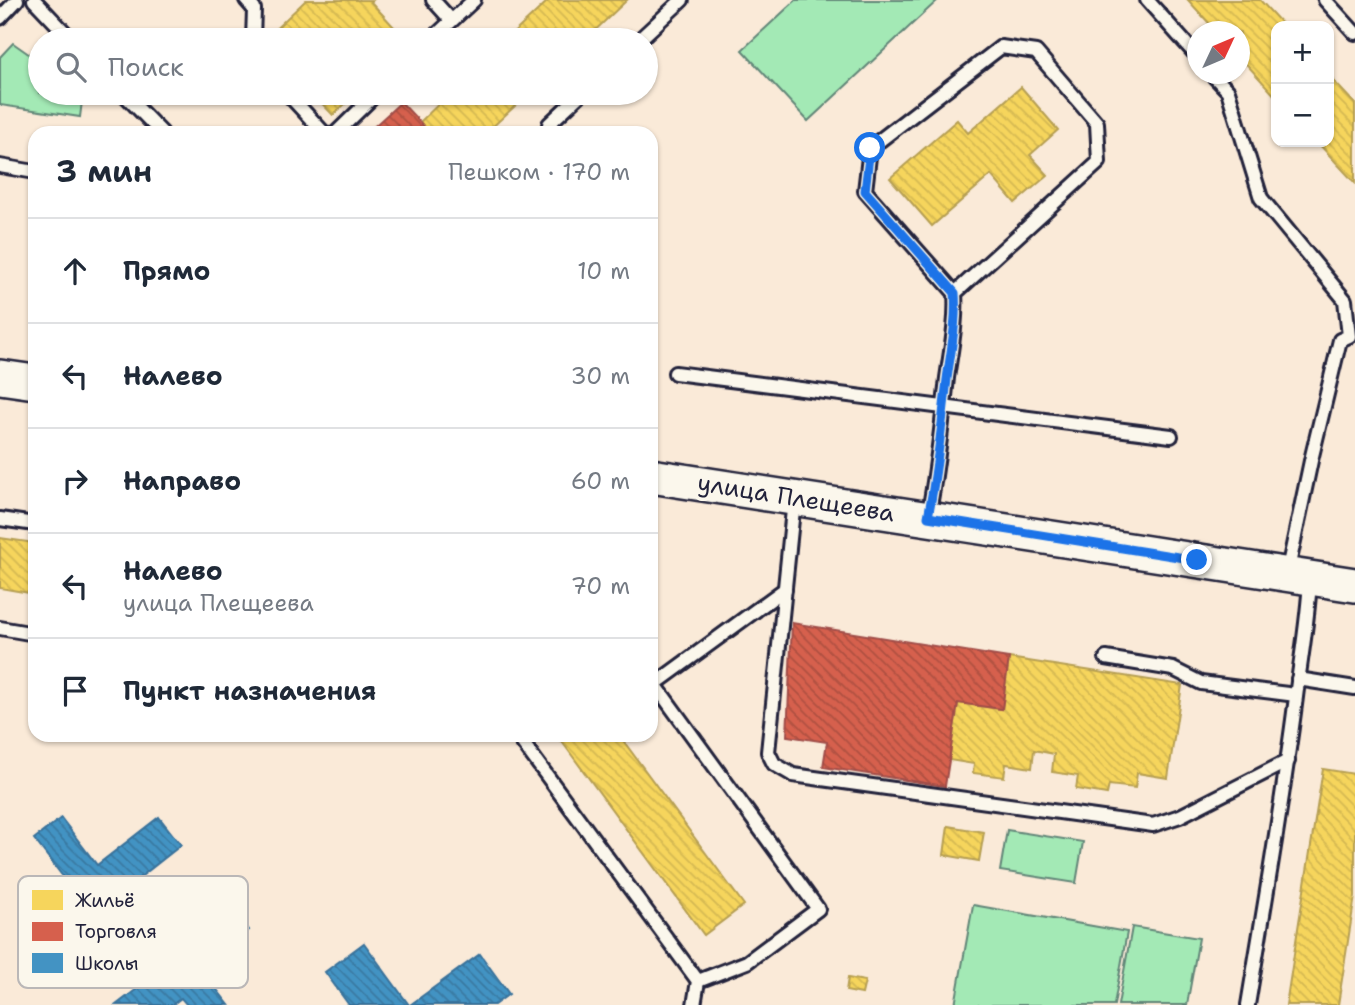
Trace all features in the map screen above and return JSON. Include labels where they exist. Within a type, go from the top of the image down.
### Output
[{"type":"main road","points":[[0,377],[28,381]]},
{"type":"main road","name":"улица Плещеева","points":[[658,477],[1355,584]]},
{"type":"lane","points":[[0,18],[17,0]]},
{"type":"lane","points":[[34,0],[61,28]]},
{"type":"lane","points":[[246,0],[254,9],[253,28]]},
{"type":"lane","points":[[433,0],[451,20]]},
{"type":"lane","points":[[443,28],[474,0]]},
{"type":"lane","points":[[652,28],[682,0]]},
{"type":"lane","points":[[1147,0],[1187,45]]},
{"type":"lane","points":[[1325,0],[1355,33]]},
{"type":"lane","points":[[928,517],[944,407],[956,305],[955,293],[865,191],[870,148],[1001,47],[1036,52],[1097,123],[1099,162],[955,293]]},
{"type":"lane","points":[[1221,84],[1228,91],[1261,198],[1345,300],[1352,337],[1340,340],[1312,456],[1299,576],[1308,619],[1248,1005]]},
{"type":"lane","points":[[135,105],[155,126]]},
{"type":"lane","points":[[298,105],[318,126]]},
{"type":"lane","points":[[344,126],[365,105]]},
{"type":"lane","points":[[549,126],[569,105]]},
{"type":"lane","points":[[0,166],[28,171]]},
{"type":"lane","points":[[1345,300],[1355,288]]},
{"type":"lane","points":[[675,373],[1171,436]]},
{"type":"lane","points":[[794,498],[768,752],[774,764],[793,775],[1153,825],[1180,816],[1288,761]]},
{"type":"lane","points":[[0,519],[28,523]]},
{"type":"lane","points":[[658,678],[785,589]]},
{"type":"lane","points":[[0,628],[28,633]]},
{"type":"lane","points":[[1106,658],[1173,669],[1201,683],[1296,695]]},
{"type":"lane","points":[[1298,679],[1355,688]]},
{"type":"lane","points":[[658,689],[818,909],[747,962],[698,981]]},
{"type":"lane","points":[[522,742],[698,981],[694,1005]]},
{"type":"green space","points":[[796,0],[938,0],[808,121],[742,50]]},
{"type":"green space","points":[[13,43],[28,54],[28,105],[82,105],[80,117],[0,105],[0,57]]},
{"type":"green space","points":[[1007,830],[1083,842],[1076,883],[1000,871]]},
{"type":"green space","points":[[973,905],[1127,932],[1114,1005],[955,1005]]},
{"type":"green space","points":[[1132,927],[1199,938],[1187,1005],[1118,1005]]},
{"type":"building: Жильё","points":[[306,0],[373,0],[371,2],[395,28],[277,28]]},
{"type":"building: Жильё","points":[[549,0],[627,0],[598,28],[519,28]]},
{"type":"building: Жильё","points":[[1188,0],[1260,0],[1279,21],[1271,21],[1271,91],[1250,68],[1250,21],[1207,21]]},
{"type":"building: Жильё","points":[[1334,81],[1355,104],[1355,183],[1322,147],[1334,147]]},
{"type":"building: Жильё","points":[[1021,87],[1058,130],[1030,155],[1048,175],[1015,203],[991,175],[932,226],[890,178],[957,120],[968,133]]},
{"type":"building: Жильё","points":[[323,105],[344,105],[333,115]]},
{"type":"building: Жильё","points":[[438,105],[516,105],[494,126],[424,126],[420,122]]},
{"type":"building: Жильё","points":[[0,538],[28,542],[28,593],[0,588]]},
{"type":"building: Жильё","points":[[1009,658],[1182,685],[1168,778],[1137,773],[1135,788],[1109,785],[1107,794],[1076,789],[1078,776],[1052,772],[1054,754],[1034,750],[1032,768],[1006,764],[1004,777],[973,773],[974,764],[949,760],[958,703],[1002,709]]},
{"type":"building: Жильё","points":[[562,742],[624,742],[744,905],[704,935]]},
{"type":"building: Жильё","points":[[1323,769],[1355,774],[1355,896],[1338,1005],[1286,1005]]},
{"type":"building: Жильё","points":[[948,826],[984,832],[979,861],[944,855]]},
{"type":"building: Жильё","points":[[848,978],[865,981],[862,994],[846,991]]},
{"type":"building: Торговля","points":[[398,105],[404,105],[423,126],[375,126]]},
{"type":"building: Торговля","points":[[792,623],[1009,658],[1002,709],[958,703],[945,786],[823,767],[827,742],[787,736]]},
{"type":"building: Школы","points":[[159,817],[181,845],[142,876],[62,876],[34,839],[61,818],[97,865]]},
{"type":"building: Школы","points":[[364,943],[409,1005],[349,1005],[325,972]]},
{"type":"building: Школы","points":[[480,954],[509,994],[494,1005],[410,1005]]},
{"type":"building: Школы","points":[[138,988],[216,988],[229,1005],[187,1005],[181,998],[172,1005],[116,1005]]},
{"type":"route","points":[[870,148],[865,191],[955,293],[956,305],[935,481],[928,517],[1197,560]]}]
